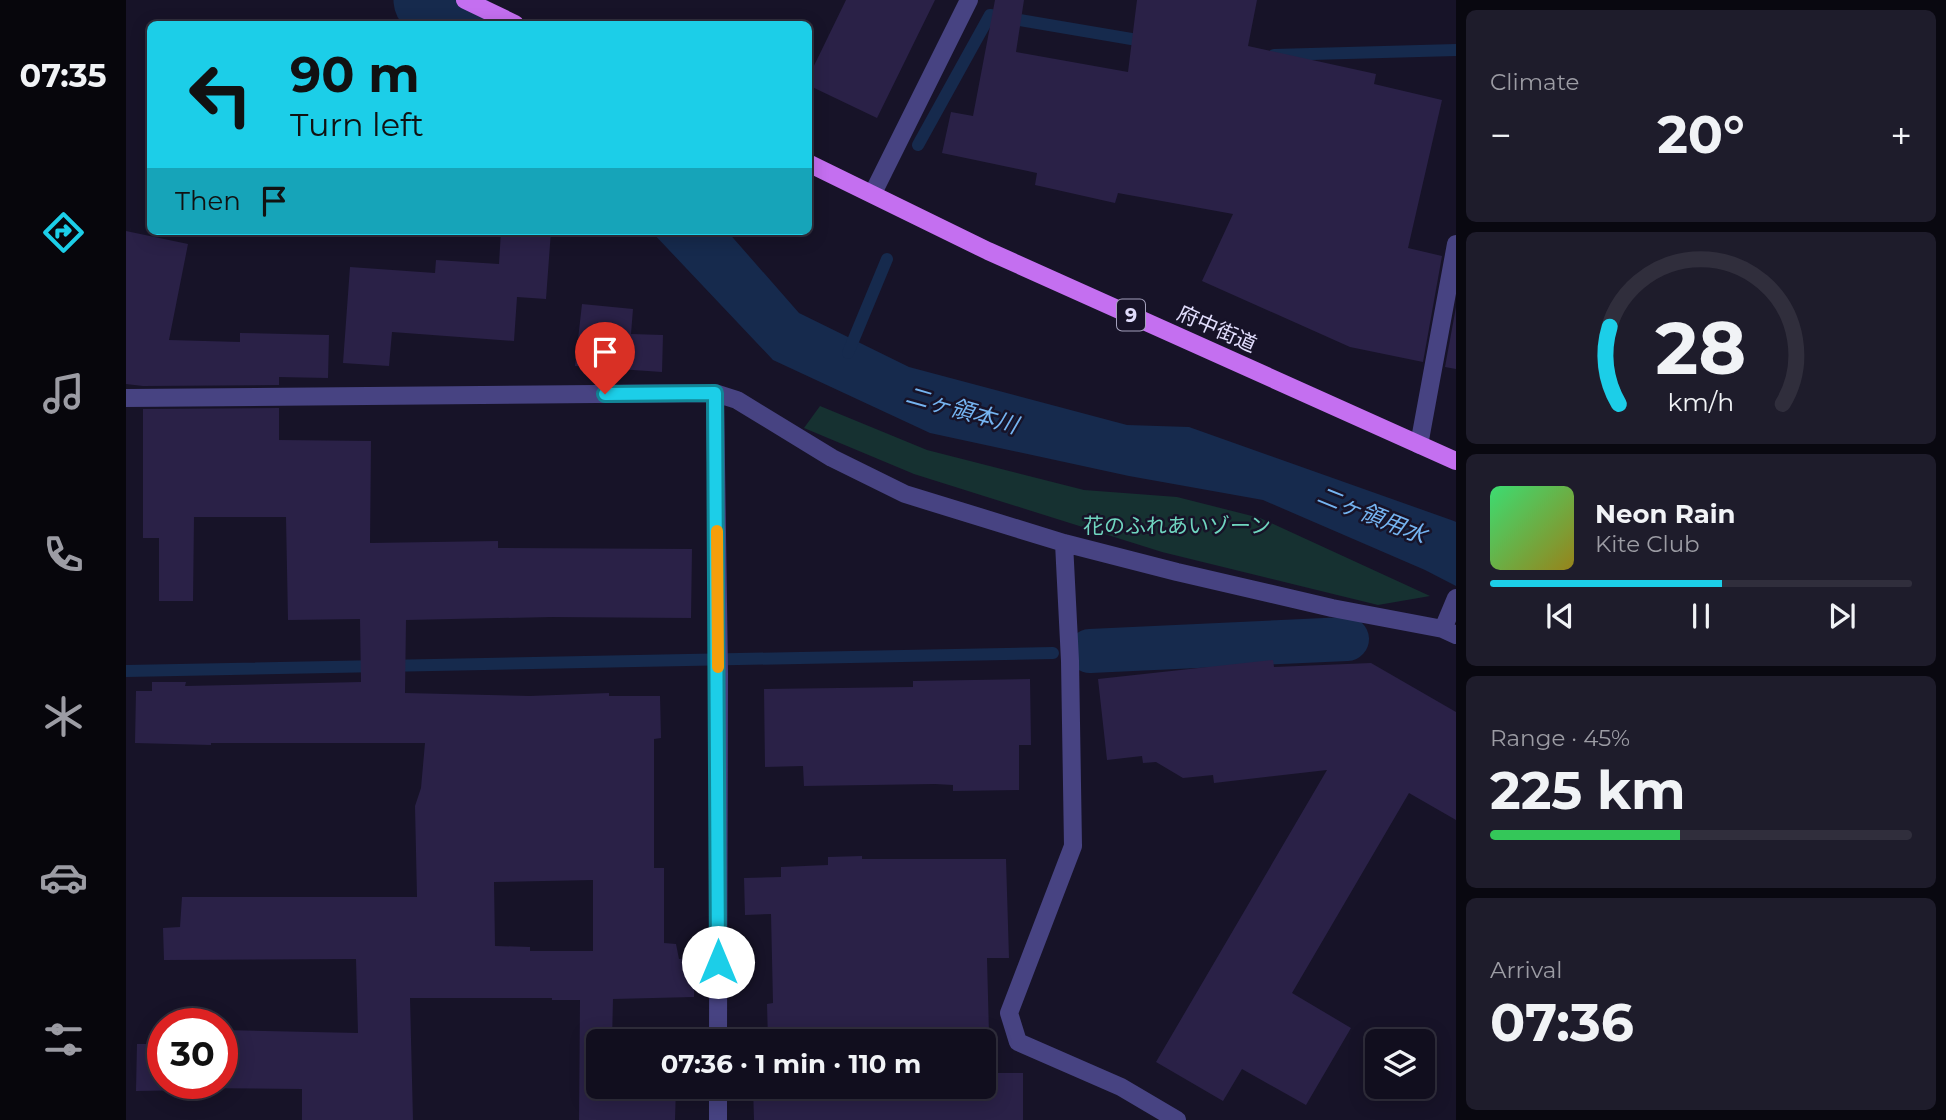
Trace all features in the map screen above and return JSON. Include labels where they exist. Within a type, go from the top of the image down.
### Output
[{"type":"main road","points":[[465,0],[508,21]]},
{"type":"main road","name":"府中街道","points":[[812,165],[988,251],[1456,461]]},
{"type":"street","points":[[873,193],[969,0]]},
{"type":"street","points":[[1419,445],[1456,244]]},
{"type":"street","points":[[715,393],[719,660],[718,1029]]},
{"type":"street","points":[[126,398],[715,393],[737,400],[832,458],[905,494],[1064,543],[1332,608],[1450,632],[1454,604]]},
{"type":"street","points":[[1064,543],[1070,661],[1073,846],[1009,1013],[1018,1042],[1121,1087],[1177,1120]]},
{"type":"street","points":[[718,1099],[718,1120]]},
{"type":"green space","name":"花のふれあいゾーン","points":[[820,406],[927,450],[1084,490],[1177,497],[1260,518],[1430,596],[1378,605],[1162,552],[914,474],[804,428]]},
{"type":"water","name":"二ヶ領用水","points":[[655,235],[731,235],[799,313],[909,367],[1127,425],[1189,427],[1454,521],[1456,586],[1263,500],[1129,476],[930,433],[773,360]]},
{"type":"building","points":[[846,0],[935,0],[877,118],[812,87],[812,70]]},
{"type":"building","points":[[995,0],[1024,0],[1016,52],[1128,72],[1137,0],[1257,0],[1248,46],[1376,74],[1374,84],[1442,100],[1408,248],[1442,256],[1423,362],[1350,347],[1202,281],[1233,214],[1118,193],[1115,203],[1035,185],[1037,173],[942,153],[951,112],[973,116]]},
{"type":"building","points":[[126,231],[188,244],[169,340],[240,342],[240,333],[329,335],[328,378],[279,377],[279,385],[126,384]]},
{"type":"building","points":[[501,235],[551,235],[546,299],[517,297],[514,341],[392,332],[389,366],[343,363],[350,267],[435,273],[436,260],[499,264]]},
{"type":"building","points":[[582,304],[633,309],[631,334],[663,335],[662,372],[575,366]]},
{"type":"building","points":[[1456,307],[1456,369],[1445,367]]},
{"type":"building","points":[[279,408],[279,440],[371,441],[370,543],[498,541],[498,548],[692,549],[691,618],[406,620],[405,693],[530,696],[609,693],[609,696],[660,696],[661,738],[654,739],[654,868],[664,868],[664,943],[676,944],[679,959],[695,957],[694,997],[613,999],[612,1029],[586,1029],[586,1099],[676,1099],[675,1120],[579,1120],[580,1000],[410,998],[413,1120],[302,1120],[302,1089],[238,1088],[238,1030],[358,1033],[356,959],[164,960],[163,928],[180,927],[182,897],[417,897],[415,806],[421,788],[425,743],[135,743],[136,691],[152,691],[152,682],[186,682],[185,686],[361,682],[360,619],[288,620],[286,517],[194,517],[193,601],[159,601],[159,538],[143,538],[143,409]],"holes":[[[593,880],[593,951],[530,951],[530,947],[495,946],[494,882]]]},
{"type":"building","points":[[1273,660],[1274,667],[1371,663],[1456,712],[1456,820],[1409,793],[1292,993],[1351,1028],[1306,1105],[1242,1069],[1223,1101],[1156,1062],[1327,770],[1214,783],[1213,775],[1183,778],[1156,762],[1143,763],[1142,756],[1107,760],[1098,679]]},
{"type":"building","points":[[1030,679],[1031,745],[1019,745],[1019,790],[953,791],[953,785],[935,784],[804,786],[803,766],[765,767],[764,689],[913,687],[913,681]]},
{"type":"building","points":[[828,857],[1006,859],[1009,958],[987,958],[989,1029],[768,1029],[767,1004],[773,1003],[771,914],[745,915],[744,878],[781,877],[781,867],[828,865]]},
{"type":"building","points":[[137,1044],[147,1044],[147,1091],[136,1091]]},
{"type":"building","points":[[996,1073],[1023,1073],[1023,1120],[754,1120],[753,1099],[996,1099]]},
{"type":"waterway","name":"二ヶ領本川","points":[[431,0],[456,21]]},
{"type":"waterway","points":[[918,145],[990,15],[1149,42]]},
{"type":"waterway","points":[[1274,55],[1456,50]]},
{"type":"waterway","points":[[848,353],[887,259]]},
{"type":"waterway","points":[[1090,651],[1347,639]]},
{"type":"waterway","points":[[126,671],[1053,653]]},
{"type":"slow traffic","points":[[717,531],[718,667]]},
{"type":"route","points":[[605,394],[715,393],[719,674],[718,962]]}]
